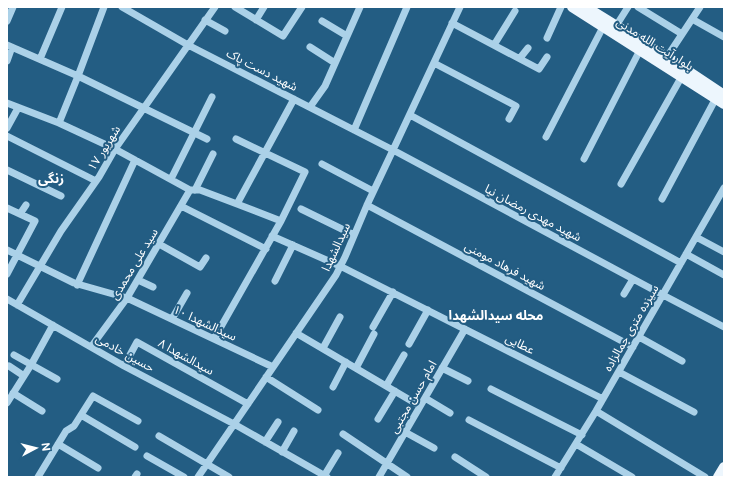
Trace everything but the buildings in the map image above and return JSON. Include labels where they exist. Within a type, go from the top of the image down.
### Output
[{"type":"main road","name":"بلوار آیت الله مدنی","points":[[572,7],[721,99]]},
{"type":"main road","name":"بلوار آیت الله مدنی","points":[[586,7],[667,57],[721,99]]},
{"type":"main road","points":[[718,477],[724,466]]},
{"type":"street","points":[[7,21],[13,7]]},
{"type":"street","points":[[40,59],[62,7]]},
{"type":"street","points":[[59,124],[104,7]]},
{"type":"street","name":"شهید دست پاک","points":[[122,7],[188,45],[393,150]]},
{"type":"street","name":"۱۷ شهریور","points":[[18,305],[61,230],[96,181],[115,149],[144,107],[215,7]]},
{"type":"street","points":[[234,7],[283,36],[302,7]]},
{"type":"street","points":[[256,20],[264,7]]},
{"type":"street","points":[[310,107],[325,86],[360,7]]},
{"type":"street","points":[[354,130],[406,7]]},
{"type":"street","name":"سیدالشهدا","points":[[198,477],[336,275],[366,205],[460,7]]},
{"type":"street","points":[[547,38],[561,7]]},
{"type":"street","points":[[616,26],[628,7]]},
{"type":"street","points":[[638,7],[682,34]]},
{"type":"street","points":[[667,57],[700,7]]},
{"type":"street","points":[[494,45],[515,11]]},
{"type":"street","points":[[692,19],[724,37]]},
{"type":"street","points":[[205,20],[224,31]]},
{"type":"street","points":[[322,21],[347,36]]},
{"type":"street","points":[[452,23],[539,69],[547,57]]},
{"type":"street","points":[[546,137],[603,27]]},
{"type":"street","points":[[7,61],[10,46],[78,76],[207,138]]},
{"type":"street","points":[[310,47],[335,62]]},
{"type":"street","points":[[520,58],[528,48]]},
{"type":"street","points":[[584,159],[640,50]]},
{"type":"street","points":[[434,63],[516,106],[509,119]]},
{"type":"street","points":[[621,184],[682,76]]},
{"type":"street","points":[[171,179],[212,97]]},
{"type":"street","points":[[237,204],[294,99]]},
{"type":"street","points":[[662,199],[721,99]]},
{"type":"street","points":[[7,103],[115,149],[193,190],[200,190],[281,222]]},
{"type":"street","points":[[7,128],[18,108]]},
{"type":"street","points":[[410,115],[681,263]]},
{"type":"street","points":[[7,136],[96,181]]},
{"type":"street","points":[[214,339],[281,222],[305,172],[236,139]]},
{"type":"street","name":"شهید مهدی رمضان نیا","points":[[393,150],[662,295],[724,326]]},
{"type":"street","name":"سید علی محمدی","points":[[91,347],[127,298],[181,206],[193,190],[213,154]]},
{"type":"street","points":[[77,284],[135,160]]},
{"type":"street","points":[[322,164],[373,191]]},
{"type":"street","points":[[7,170],[61,196]]},
{"type":"street","name":"سیزده متری جمالزاده","points":[[555,477],[619,372],[724,188]]},
{"type":"street","points":[[20,214],[26,205]]},
{"type":"street","name":"شهید فرهاد مومنی","points":[[366,205],[633,347]]},
{"type":"street","points":[[181,206],[266,249]]},
{"type":"street","points":[[7,208],[35,221],[7,274]]},
{"type":"street","points":[[301,209],[354,235]]},
{"type":"street","name":"عطایی","points":[[272,236],[340,266],[393,292],[603,399]]},
{"type":"street","points":[[696,237],[724,252]]},
{"type":"street","points":[[159,244],[200,267],[206,258]]},
{"type":"street","points":[[275,281],[293,246]]},
{"type":"street","name":"سیدالشهدا ۱۰","points":[[7,250],[77,284],[127,298],[273,367]]},
{"type":"street","points":[[686,254],[724,275]]},
{"type":"street","points":[[624,294],[633,279]]},
{"type":"street","points":[[138,280],[153,287]]},
{"type":"street","points":[[356,368],[393,292]]},
{"type":"street","points":[[172,319],[187,293]]},
{"type":"street","name":"حسین خادمی","points":[[7,300],[124,366],[234,424],[326,476]]},
{"type":"street","points":[[409,344],[428,310]]},
{"type":"street","points":[[323,348],[340,317]]},
{"type":"street","points":[[7,403],[31,365],[53,325]]},
{"type":"street","name":"امام حسن مجتبی","points":[[380,477],[465,329]]},
{"type":"street","points":[[296,333],[420,406]]},
{"type":"street","points":[[638,337],[682,361]]},
{"type":"street","name":"سیدالشهدا ۸","points":[[124,366],[137,342],[248,404]]},
{"type":"street","points":[[14,355],[57,379]]},
{"type":"street","points":[[386,386],[404,355]]},
{"type":"street","points":[[332,387],[346,362]]},
{"type":"street","points":[[9,366],[24,376]]},
{"type":"street","points":[[442,368],[468,381]]},
{"type":"street","points":[[619,372],[694,412]]},
{"type":"street","points":[[266,377],[318,410]]},
{"type":"street","points":[[491,389],[582,435]]},
{"type":"street","points":[[378,419],[395,391]]},
{"type":"street","points":[[13,393],[42,411]]},
{"type":"street","points":[[38,477],[66,431],[74,426],[93,396],[138,421]]},
{"type":"street","points":[[425,398],[450,413]]},
{"type":"street","points":[[596,411],[705,477]]},
{"type":"street","points":[[81,416],[135,447]]},
{"type":"street","points":[[470,420],[561,468]]},
{"type":"street","points":[[265,442],[278,422]]},
{"type":"street","points":[[282,452],[294,432]]},
{"type":"street","points":[[405,432],[434,448]]},
{"type":"street","points":[[343,434],[407,477]]},
{"type":"street","points":[[159,436],[229,477]]},
{"type":"street","points":[[58,444],[98,468]]},
{"type":"street","points":[[576,444],[632,477]]},
{"type":"street","points":[[326,476],[338,453]]},
{"type":"street","points":[[147,456],[184,477]]},
{"type":"street","points":[[455,457],[486,477]]},
{"type":"district","name":"زنگی","points":[[51,178]]},
{"type":"district","name":"محله سیدالشهدا","points":[[496,315]]}]
